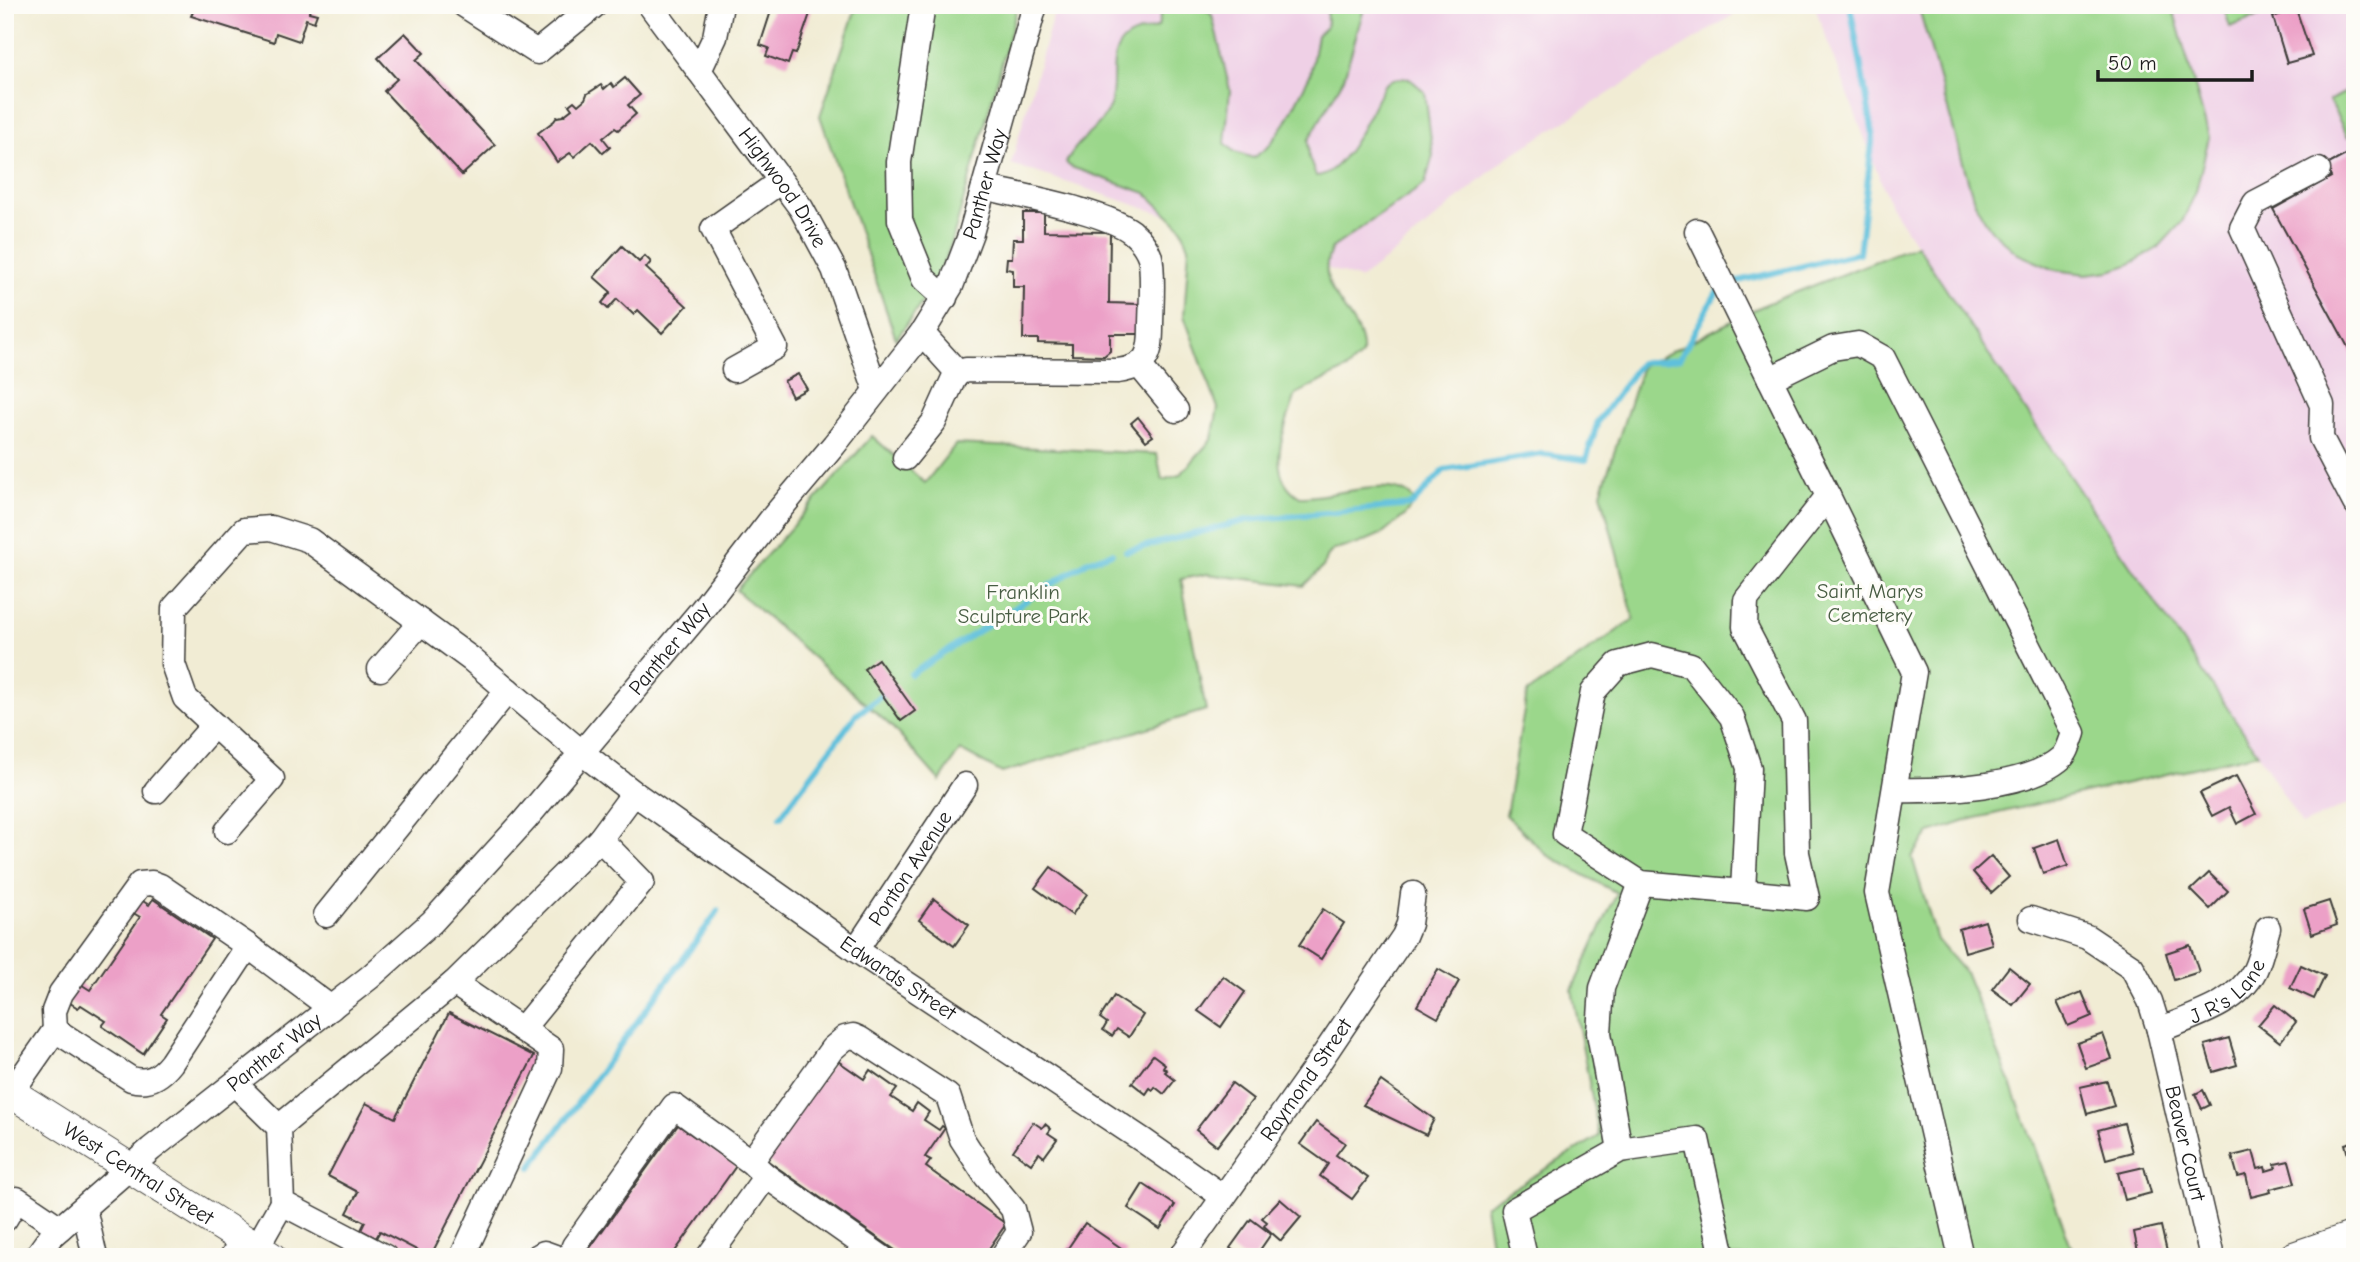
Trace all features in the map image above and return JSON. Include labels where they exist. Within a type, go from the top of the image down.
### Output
[{"type":"main road","name":"West Central Street","points":[[8,1091],[130,1168],[250,1251]]},
{"type":"main road","points":[[2294,1257],[2355,1236]]},
{"type":"street","points":[[464,5],[537,52],[595,5]]},
{"type":"street","name":"Highwood Drive","points":[[650,5],[801,208],[834,269],[876,390]]},
{"type":"street","points":[[699,71],[715,37],[721,5]]},
{"type":"street","points":[[923,5],[899,162],[900,220],[924,279],[945,298]]},
{"type":"street","name":"Panther Way","points":[[36,1257],[46,1241],[130,1168],[397,955],[432,922],[525,820],[701,611],[922,333],[945,298],[961,261],[984,187],[1035,5]]},
{"type":"street","points":[[2318,170],[2255,203],[2242,228],[2322,405],[2321,438],[2355,503]]},
{"type":"street","points":[[734,370],[775,347],[713,229],[781,181]]},
{"type":"street","points":[[905,458],[934,422],[958,373],[966,370],[1135,369],[1145,360],[1151,344],[1150,259],[1142,242],[1130,230],[1106,218],[984,187]]},
{"type":"street","points":[[1698,231],[1914,672],[1877,894],[1961,1257]]},
{"type":"street","points":[[922,333],[958,373]]},
{"type":"street","points":[[1770,379],[1833,348],[1858,344],[1883,358],[2073,733],[2062,757],[2025,778],[1933,791],[1895,790]]},
{"type":"street","points":[[1139,365],[1176,410]]},
{"type":"street","points":[[1743,892],[1749,768],[1732,718],[1691,666],[1652,655],[1618,663],[1593,692],[1565,834],[1642,883],[1807,898],[1797,853],[1794,720],[1745,627],[1746,600],[1828,496]]},
{"type":"street","name":"Edwards Street","points":[[227,831],[272,779],[185,698],[173,664],[174,608],[244,530],[271,528],[309,540],[471,659],[634,793],[856,950],[1144,1141],[1222,1196]]},
{"type":"street","points":[[380,669],[421,622]]},
{"type":"street","points":[[326,915],[508,690]]},
{"type":"street","points":[[156,791],[214,724]]},
{"type":"street","name":"Ponton Avenue","points":[[856,950],[965,785]]},
{"type":"street","points":[[279,1127],[454,983],[600,839],[634,793]]},
{"type":"street","points":[[522,1029],[642,882],[600,839]]},
{"type":"street","points":[[8,1091],[55,1030],[54,1012],[61,993],[140,884],[152,883],[160,886],[248,946],[331,1008]]},
{"type":"street","points":[[1620,1150],[1598,1033],[1602,988],[1642,883]]},
{"type":"street","name":"Raymond Street","points":[[1181,1257],[1315,1068],[1404,936],[1412,911],[1413,894]]},
{"type":"street","name":"Beaver Court","points":[[2031,919],[2087,937],[2132,967],[2150,1001],[2159,1030],[2212,1257]]},
{"type":"street","name":"J R's Lane","points":[[2159,1030],[2221,1004],[2242,986],[2254,971],[2268,928]]},
{"type":"street","points":[[55,1030],[131,1079],[141,1081],[155,1078],[171,1063],[248,946]]},
{"type":"street","points":[[454,983],[551,1049],[550,1068],[462,1257]]},
{"type":"street","points":[[709,1256],[758,1169],[832,1049],[845,1038],[853,1036],[948,1096],[962,1139],[986,1176],[1013,1209],[1019,1232],[1002,1257]]},
{"type":"street","points":[[235,1084],[279,1127],[282,1203],[250,1251]]},
{"type":"street","points":[[570,1257],[574,1246],[674,1106],[881,1257]]},
{"type":"street","points":[[1525,1257],[1514,1210],[1620,1150],[1697,1139],[1723,1257]]},
{"type":"street","points":[[5,1219],[17,1199],[60,1228]]},
{"type":"street","points":[[282,1203],[385,1257]]},
{"type":"street","points":[[84,1208],[95,1257]]},
{"type":"street","points":[[537,1257],[544,1253],[555,1257]]},
{"type":"shaded area","points":[[1056,5],[1749,5],[1505,159],[1360,279],[1011,164]]},
{"type":"shaded area","points":[[1814,5],[2355,5],[2355,801],[2302,825],[2258,753],[2053,452],[1890,205]]},
{"type":"green space","points":[[857,5],[1018,5],[951,245],[933,287],[896,339],[820,116]]},
{"type":"green space","name":"Franklin Sculpture Park","points":[[1163,5],[1200,5],[1212,15],[1230,90],[1225,143],[1235,152],[1253,158],[1269,146],[1286,122],[1310,75],[1317,35],[1327,23],[1326,5],[1365,5],[1344,78],[1308,141],[1309,158],[1316,176],[1337,165],[1347,153],[1384,85],[1393,79],[1409,78],[1425,92],[1433,155],[1425,184],[1332,248],[1327,264],[1332,291],[1356,327],[1361,340],[1362,355],[1347,369],[1296,394],[1283,435],[1279,463],[1282,476],[1300,497],[1379,488],[1407,493],[1415,502],[1404,516],[1384,533],[1334,550],[1323,567],[1303,586],[1207,574],[1181,579],[1206,710],[1002,773],[960,750],[940,781],[892,727],[736,590],[872,436],[925,483],[956,444],[1157,454],[1162,480],[1180,475],[1212,439],[1218,408],[1184,316],[1189,247],[1181,227],[1146,193],[1066,163],[1075,148],[1100,122],[1109,108],[1116,51],[1128,37],[1158,27]]},
{"type":"green space","points":[[1918,5],[2172,5],[2209,137],[2196,192],[2182,222],[2158,248],[2128,265],[2110,271],[2086,274],[2055,270],[2018,254],[1993,232],[1974,201]]},
{"type":"green space","points":[[2223,5],[2288,5],[2230,27]]},
{"type":"green space","points":[[2355,87],[2355,134],[2348,137],[2329,101]]},
{"type":"green space","name":"Saint Marys Cemetery","points":[[1917,245],[2053,452],[2258,753],[1972,819],[1930,833],[1912,857],[1937,940],[1966,974],[2013,1089],[2075,1257],[1493,1257],[1485,1206],[1599,1136],[1572,990],[1617,893],[1547,855],[1506,815],[1527,693],[1634,619],[1601,493],[1642,366],[1766,304]]},
{"type":"building","points":[[181,5],[263,5],[275,9],[276,5],[311,5],[309,12],[317,14],[314,22],[306,19],[299,41],[276,33],[274,42],[191,16],[193,12],[180,8]]},
{"type":"building","points":[[773,5],[813,5],[796,54],[792,53],[788,64],[766,56],[769,48],[760,45]]},
{"type":"building","points":[[2296,9],[2312,56],[2287,63],[2273,17]]},
{"type":"building","points":[[405,33],[424,53],[416,60],[495,145],[462,175],[384,91],[397,79],[378,58]]},
{"type":"building","points":[[625,78],[640,95],[628,105],[636,114],[618,130],[615,128],[603,138],[610,147],[603,153],[592,141],[574,157],[570,153],[557,162],[538,133],[557,117],[572,109],[569,105],[574,101],[578,105],[587,94],[601,85],[604,89],[611,83],[614,87]]},
{"type":"building","points":[[2355,150],[2355,360],[2273,209],[2331,177],[2325,166]]},
{"type":"building","points":[[1023,213],[1044,213],[1044,231],[1110,232],[1109,303],[1139,304],[1139,334],[1110,334],[1110,351],[1104,356],[1072,355],[1072,344],[1038,343],[1038,339],[1023,339],[1024,287],[1013,287],[1013,270],[1006,269],[1007,258],[1012,258],[1013,239],[1023,239]]},
{"type":"building","points":[[622,246],[639,262],[645,256],[651,262],[646,268],[687,306],[662,333],[638,310],[634,315],[617,299],[608,309],[602,303],[611,292],[594,277]]},
{"type":"building","points":[[798,374],[807,389],[792,397],[784,381]]},
{"type":"building","points":[[1138,417],[1153,436],[1146,441],[1131,423]]},
{"type":"building","points":[[878,659],[915,711],[901,721],[864,669]]},
{"type":"building","points":[[2236,776],[2256,814],[2237,824],[2229,807],[2212,816],[2200,793]]},
{"type":"building","points":[[2059,839],[2068,866],[2043,874],[2034,848]]},
{"type":"building","points":[[1991,856],[2009,877],[1991,893],[1973,872]]},
{"type":"building","points":[[1051,867],[1087,894],[1072,915],[1035,888]]},
{"type":"building","points":[[2209,873],[2228,891],[2210,909],[2191,890]]},
{"type":"building","points":[[138,898],[149,905],[153,899],[212,939],[161,1014],[167,1018],[143,1054],[102,1026],[106,1021],[81,1005],[78,1008],[67,1001],[79,983],[90,990],[140,917],[130,911]]},
{"type":"building","points":[[934,899],[969,925],[954,946],[919,920]]},
{"type":"building","points":[[2329,901],[2337,925],[2312,934],[2304,909]]},
{"type":"building","points":[[1323,909],[1344,923],[1321,959],[1299,945]]},
{"type":"building","points":[[1985,921],[1992,944],[1965,952],[1959,929]]},
{"type":"building","points":[[2190,945],[2199,972],[2174,980],[2166,953]]},
{"type":"building","points":[[2301,965],[2325,976],[2314,999],[2290,988]]},
{"type":"building","points":[[2009,967],[2030,984],[2013,1005],[1992,989]]},
{"type":"building","points":[[1438,969],[1459,981],[1438,1018],[1417,1006]]},
{"type":"building","points":[[1223,976],[1245,992],[1221,1027],[1198,1011]]},
{"type":"building","points":[[2082,992],[2092,1016],[2068,1026],[2057,1002]]},
{"type":"building","points":[[1114,996],[1143,1015],[1129,1037],[1117,1029],[1112,1036],[1103,1030],[1107,1023],[1100,1018]]},
{"type":"building","points":[[2275,1005],[2296,1022],[2280,1042],[2258,1025]]},
{"type":"building","points":[[449,1013],[534,1056],[430,1257],[380,1231],[376,1238],[361,1230],[365,1222],[347,1213],[358,1192],[328,1176],[366,1103],[395,1118]]},
{"type":"building","points":[[2103,1034],[2112,1059],[2086,1068],[2077,1043]]},
{"type":"building","points":[[2229,1038],[2237,1065],[2213,1072],[2205,1045]]},
{"type":"building","points":[[1153,1055],[1165,1064],[1165,1072],[1175,1080],[1164,1094],[1155,1087],[1153,1090],[1150,1088],[1146,1094],[1132,1083]]},
{"type":"building","points":[[835,1059],[864,1079],[870,1070],[897,1089],[891,1097],[912,1111],[917,1103],[929,1112],[924,1120],[939,1130],[942,1126],[945,1128],[925,1157],[931,1160],[926,1167],[1006,1224],[983,1257],[905,1257],[765,1159]]},
{"type":"building","points":[[1381,1081],[1434,1119],[1426,1135],[1363,1105]]},
{"type":"building","points":[[2107,1081],[2114,1106],[2087,1114],[2080,1087]]},
{"type":"building","points":[[1232,1083],[1253,1099],[1217,1146],[1196,1130]]},
{"type":"building","points":[[2203,1090],[2210,1105],[2202,1109],[2195,1094]]},
{"type":"building","points":[[1033,1122],[1042,1128],[1045,1124],[1051,1129],[1048,1133],[1057,1139],[1044,1157],[1039,1153],[1031,1164],[1013,1151]]},
{"type":"building","points":[[1316,1122],[1345,1143],[1336,1155],[1368,1178],[1352,1199],[1320,1176],[1328,1164],[1300,1144]]},
{"type":"building","points":[[2124,1123],[2132,1152],[2106,1159],[2098,1130]]},
{"type":"building","points":[[678,1125],[736,1166],[671,1257],[587,1257],[585,1255]]},
{"type":"building","points":[[2355,1141],[2355,1165],[2351,1166],[2345,1144]]},
{"type":"building","points":[[2253,1151],[2258,1169],[2265,1167],[2266,1171],[2276,1168],[2275,1164],[2289,1161],[2295,1183],[2251,1197],[2246,1175],[2238,1177],[2232,1156]]},
{"type":"building","points":[[2144,1167],[2151,1193],[2125,1200],[2118,1173]]},
{"type":"building","points":[[1143,1184],[1175,1205],[1160,1229],[1128,1208]]},
{"type":"building","points":[[1280,1199],[1301,1217],[1281,1241],[1264,1226],[1267,1222],[1262,1218]]},
{"type":"building","points":[[1251,1219],[1271,1234],[1255,1257],[1242,1257],[1230,1248]]},
{"type":"building","points":[[1085,1223],[1127,1252],[1123,1257],[1062,1257]]},
{"type":"building","points":[[2161,1226],[2167,1252],[2139,1257],[2134,1232]]},
{"type":"waterway","points":[[1730,283],[1859,253],[1873,134],[1850,5]]},
{"type":"waterway","points":[[1126,551],[1248,520],[1412,505],[1444,470],[1543,454],[1586,460],[1598,421],[1640,363],[1679,359],[1718,290]]},
{"type":"waterway","points":[[911,674],[1088,561],[1112,553]]},
{"type":"waterway","points":[[780,817],[856,715],[881,696]]},
{"type":"waterway","points":[[531,1167],[718,911]]}]
